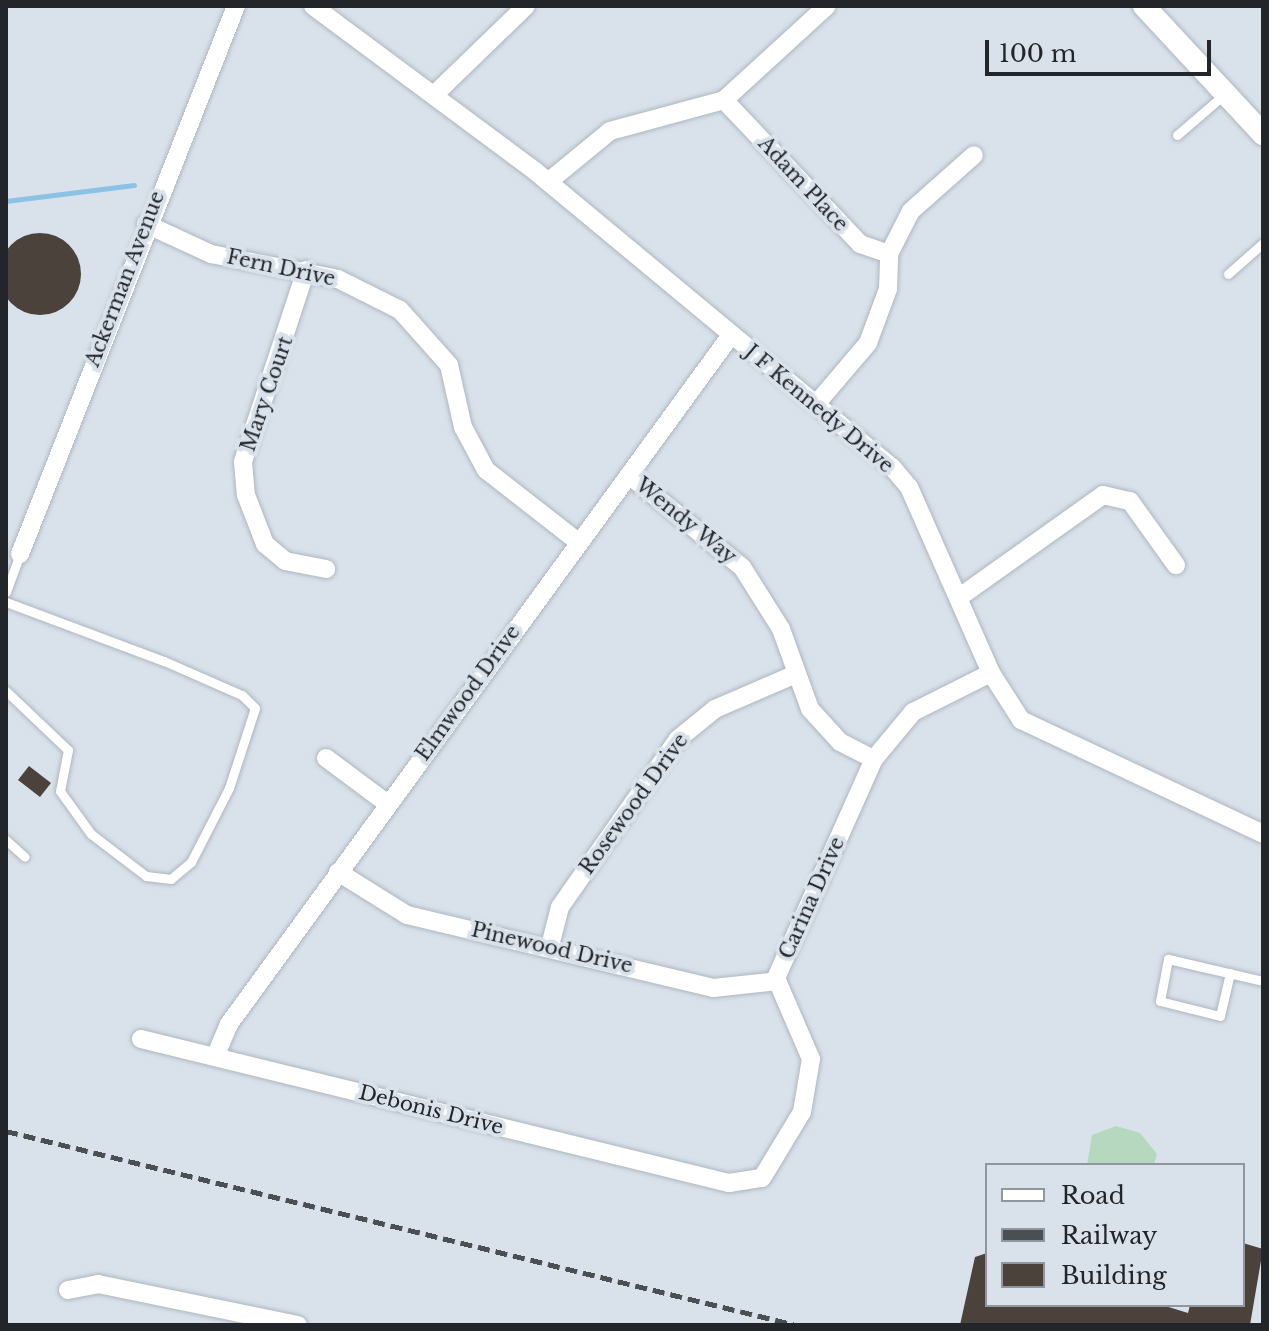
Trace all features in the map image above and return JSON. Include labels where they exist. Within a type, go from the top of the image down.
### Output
[{"type":"street","name":"Ackerman Avenue","points":[[20,554],[146,224],[236,6]]},
{"type":"street","name":"J F Kennedy Drive","points":[[313,6],[548,182],[817,403],[909,487],[961,596],[991,673],[1021,720],[1047,739],[1263,834]]},
{"type":"street","points":[[434,95],[526,6]]},
{"type":"street","points":[[548,182],[610,131],[724,100],[827,6]]},
{"type":"street","points":[[1144,6],[1263,134]]},
{"type":"street","name":"Adam Place","points":[[724,100],[860,244],[889,254]]},
{"type":"street","points":[[817,403],[868,343],[888,289],[889,254],[911,211],[974,155]]},
{"type":"street","name":"Fern Drive","points":[[146,224],[211,254],[306,270],[372,294],[423,331],[449,365],[463,427],[486,470],[578,542]]},
{"type":"street","name":"Mary Court","points":[[306,270],[243,462],[246,495],[265,544],[294,565],[326,569]]},
{"type":"street","name":"Elmwood Drive","points":[[215,1057],[229,1024],[731,335]]},
{"type":"street","name":"Wendy Way","points":[[629,475],[742,567],[781,629],[796,674],[823,727],[874,759]]},
{"type":"street","points":[[961,596],[1103,495],[1130,501],[1176,565]]},
{"type":"street","name":"Carina Drive","points":[[720,1180],[748,1184],[774,1168],[802,1112],[811,1059],[778,981],[874,759],[913,712],[991,673]]},
{"type":"street","name":"Rosewood Drive","points":[[550,946],[560,907],[678,739],[715,709],[796,674]]},
{"type":"street","points":[[326,758],[388,804]]},
{"type":"street","name":"Pinewood Drive","points":[[338,872],[407,915],[550,946],[713,988],[778,981]]},
{"type":"street","name":"Debonis Drive","points":[[141,1039],[720,1180]]},
{"type":"street","points":[[68,1290],[98,1284],[286,1324]]},
{"type":"lane","points":[[1177,135],[1226,93]]},
{"type":"lane","points":[[1228,274],[1263,243]]},
{"type":"lane","points":[[6,592],[20,554]]},
{"type":"lane","points":[[6,602],[177,666],[255,708],[229,788],[191,862],[171,879],[146,876],[91,834],[60,791],[68,750],[6,691]]},
{"type":"lane","points":[[6,840],[25,857]]},
{"type":"lane","points":[[1230,973],[1220,1016],[1160,1001],[1168,959],[1230,973],[1263,981]]},
{"type":"green space","points":[[1116,1126],[1140,1133],[1157,1154],[1155,1163],[1087,1163],[1092,1135]]},
{"type":"building","points":[[32,233],[48,233],[63,240],[74,251],[81,274],[78,290],[69,303],[48,315],[32,315],[17,308],[6,297],[-1,282],[-1,266],[6,251],[17,240]]},
{"type":"building","points":[[29,766],[51,783],[40,797],[18,780]]},
{"type":"building","points":[[1245,1244],[1263,1249],[1250,1325],[960,1325],[975,1257],[985,1254],[985,1307],[1168,1307],[1188,1313],[1190,1307],[1245,1307]]},
{"type":"waterway","points":[[6,201],[134,185]]},
{"type":"railway","points":[[6,1131],[796,1325]]}]
